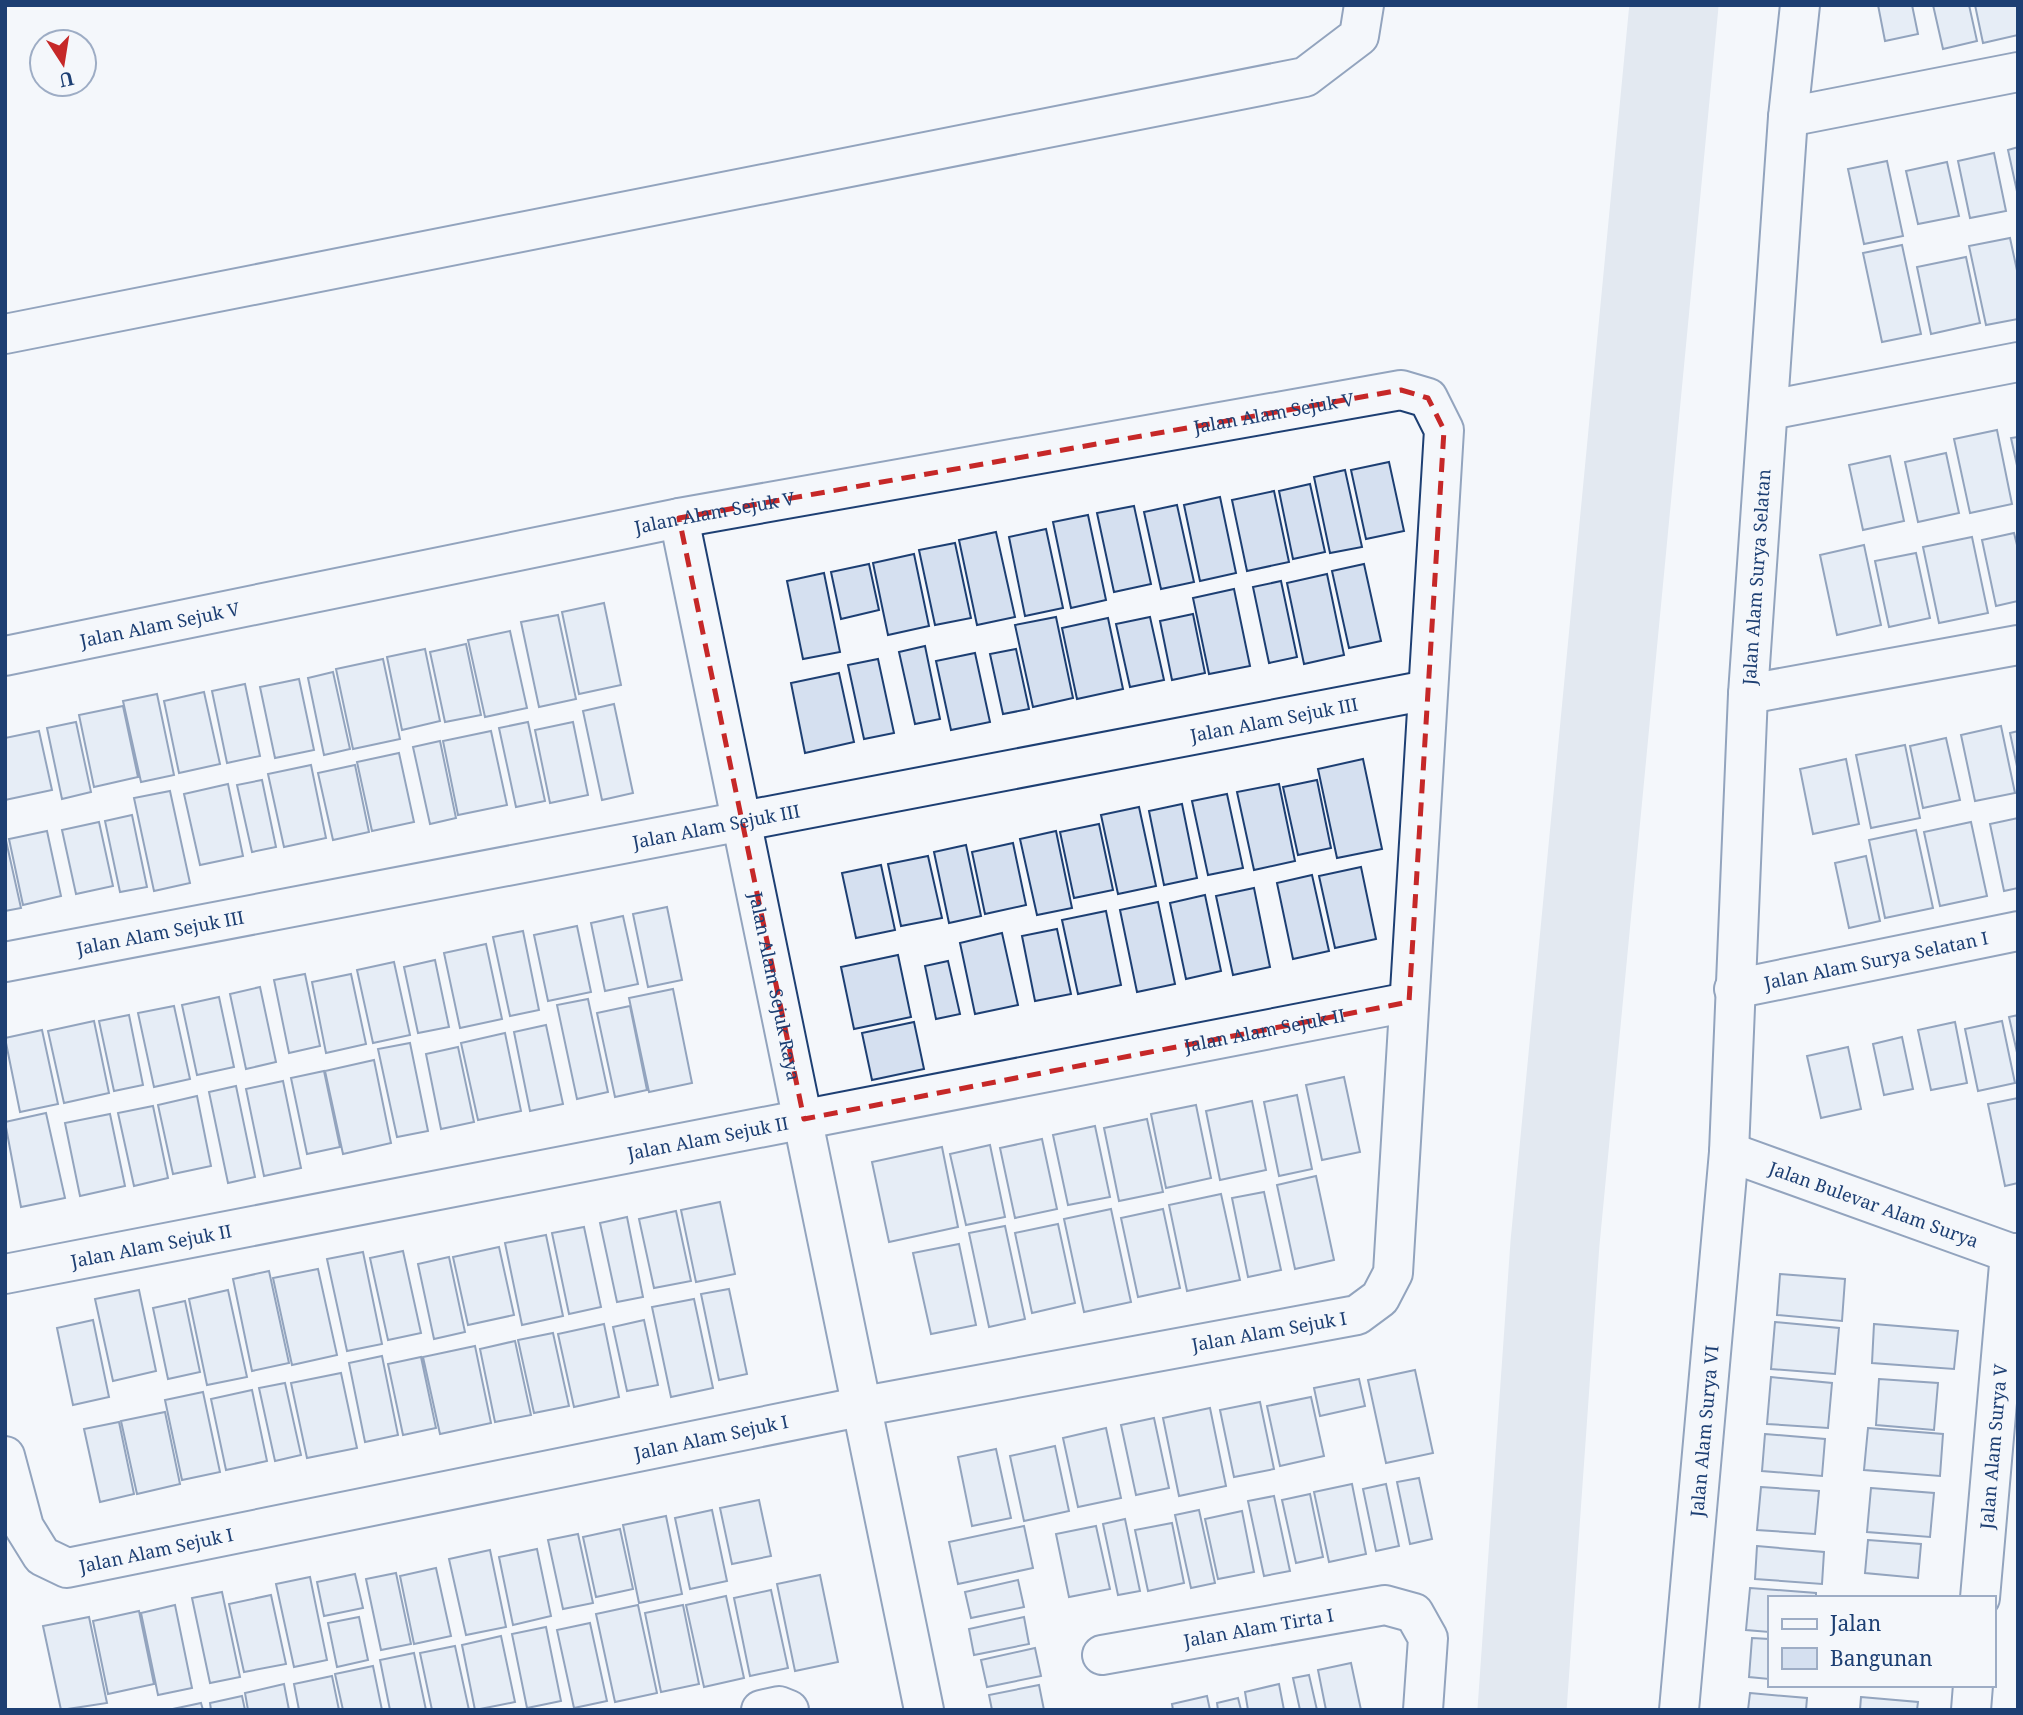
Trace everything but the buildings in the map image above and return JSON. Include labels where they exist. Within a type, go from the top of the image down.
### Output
[{"type":"street","points":[[5,334],[1305,77],[1359,36],[1364,5]]},
{"type":"street","name":"Jalan Alam Surya Selatan","points":[[1729,1152],[1748,694],[1770,410],[1788,117],[1800,5]]},
{"type":"street","points":[[1788,117],[2018,72]]},
{"type":"street","points":[[1770,410],[2018,362]]},
{"type":"street","name":"Jalan Alam Sejuk V","points":[[5,656],[679,518],[1401,390],[1428,398],[1444,430],[1427,690]]},
{"type":"street","name":"Jalan Alam Sejuk Raya","points":[[679,518],[882,1493],[924,1710]]},
{"type":"street","points":[[1748,694],[2018,645]]},
{"type":"street","points":[[1409,1002],[1427,690]]},
{"type":"street","name":"Jalan Alam Sejuk III","points":[[5,962],[1427,690]]},
{"type":"street","name":"Jalan Alam Surya Selatan I","points":[[1734,989],[2018,932]]},
{"type":"street","name":"Jalan Alam Sejuk II","points":[[5,1274],[1409,1002]]},
{"type":"street","name":"Jalan Alam Sejuk I","points":[[5,1456],[24,1527],[42,1556],[66,1569],[864,1406],[1357,1315],[1380,1298],[1393,1273],[1409,1002]]},
{"type":"street","name":"Jalan Bulevar Alam Surya","points":[[1729,1152],[2014,1253]]},
{"type":"street","name":"Jalan Alam Surya VI","points":[[1679,1710],[1729,1152]]},
{"type":"street","name":"Jalan Alam Surya V","points":[[1980,1596],[2014,1253]]},
{"type":"street","name":"Jalan Alam Tirta I","points":[[1102,1655],[1385,1605],[1414,1613],[1428,1638],[1423,1710]]},
{"type":"street","points":[[1971,1710],[1973,1687]]},
{"type":"street","points":[[761,1710],[779,1706],[789,1710]]},
{"type":"highlighted area","points":[[1401,390],[1428,398],[1444,430],[1409,1002],[804,1119],[679,518]]},
{"type":"waterway","points":[[1522,1710],[1555,1243],[1674,5]]}]
